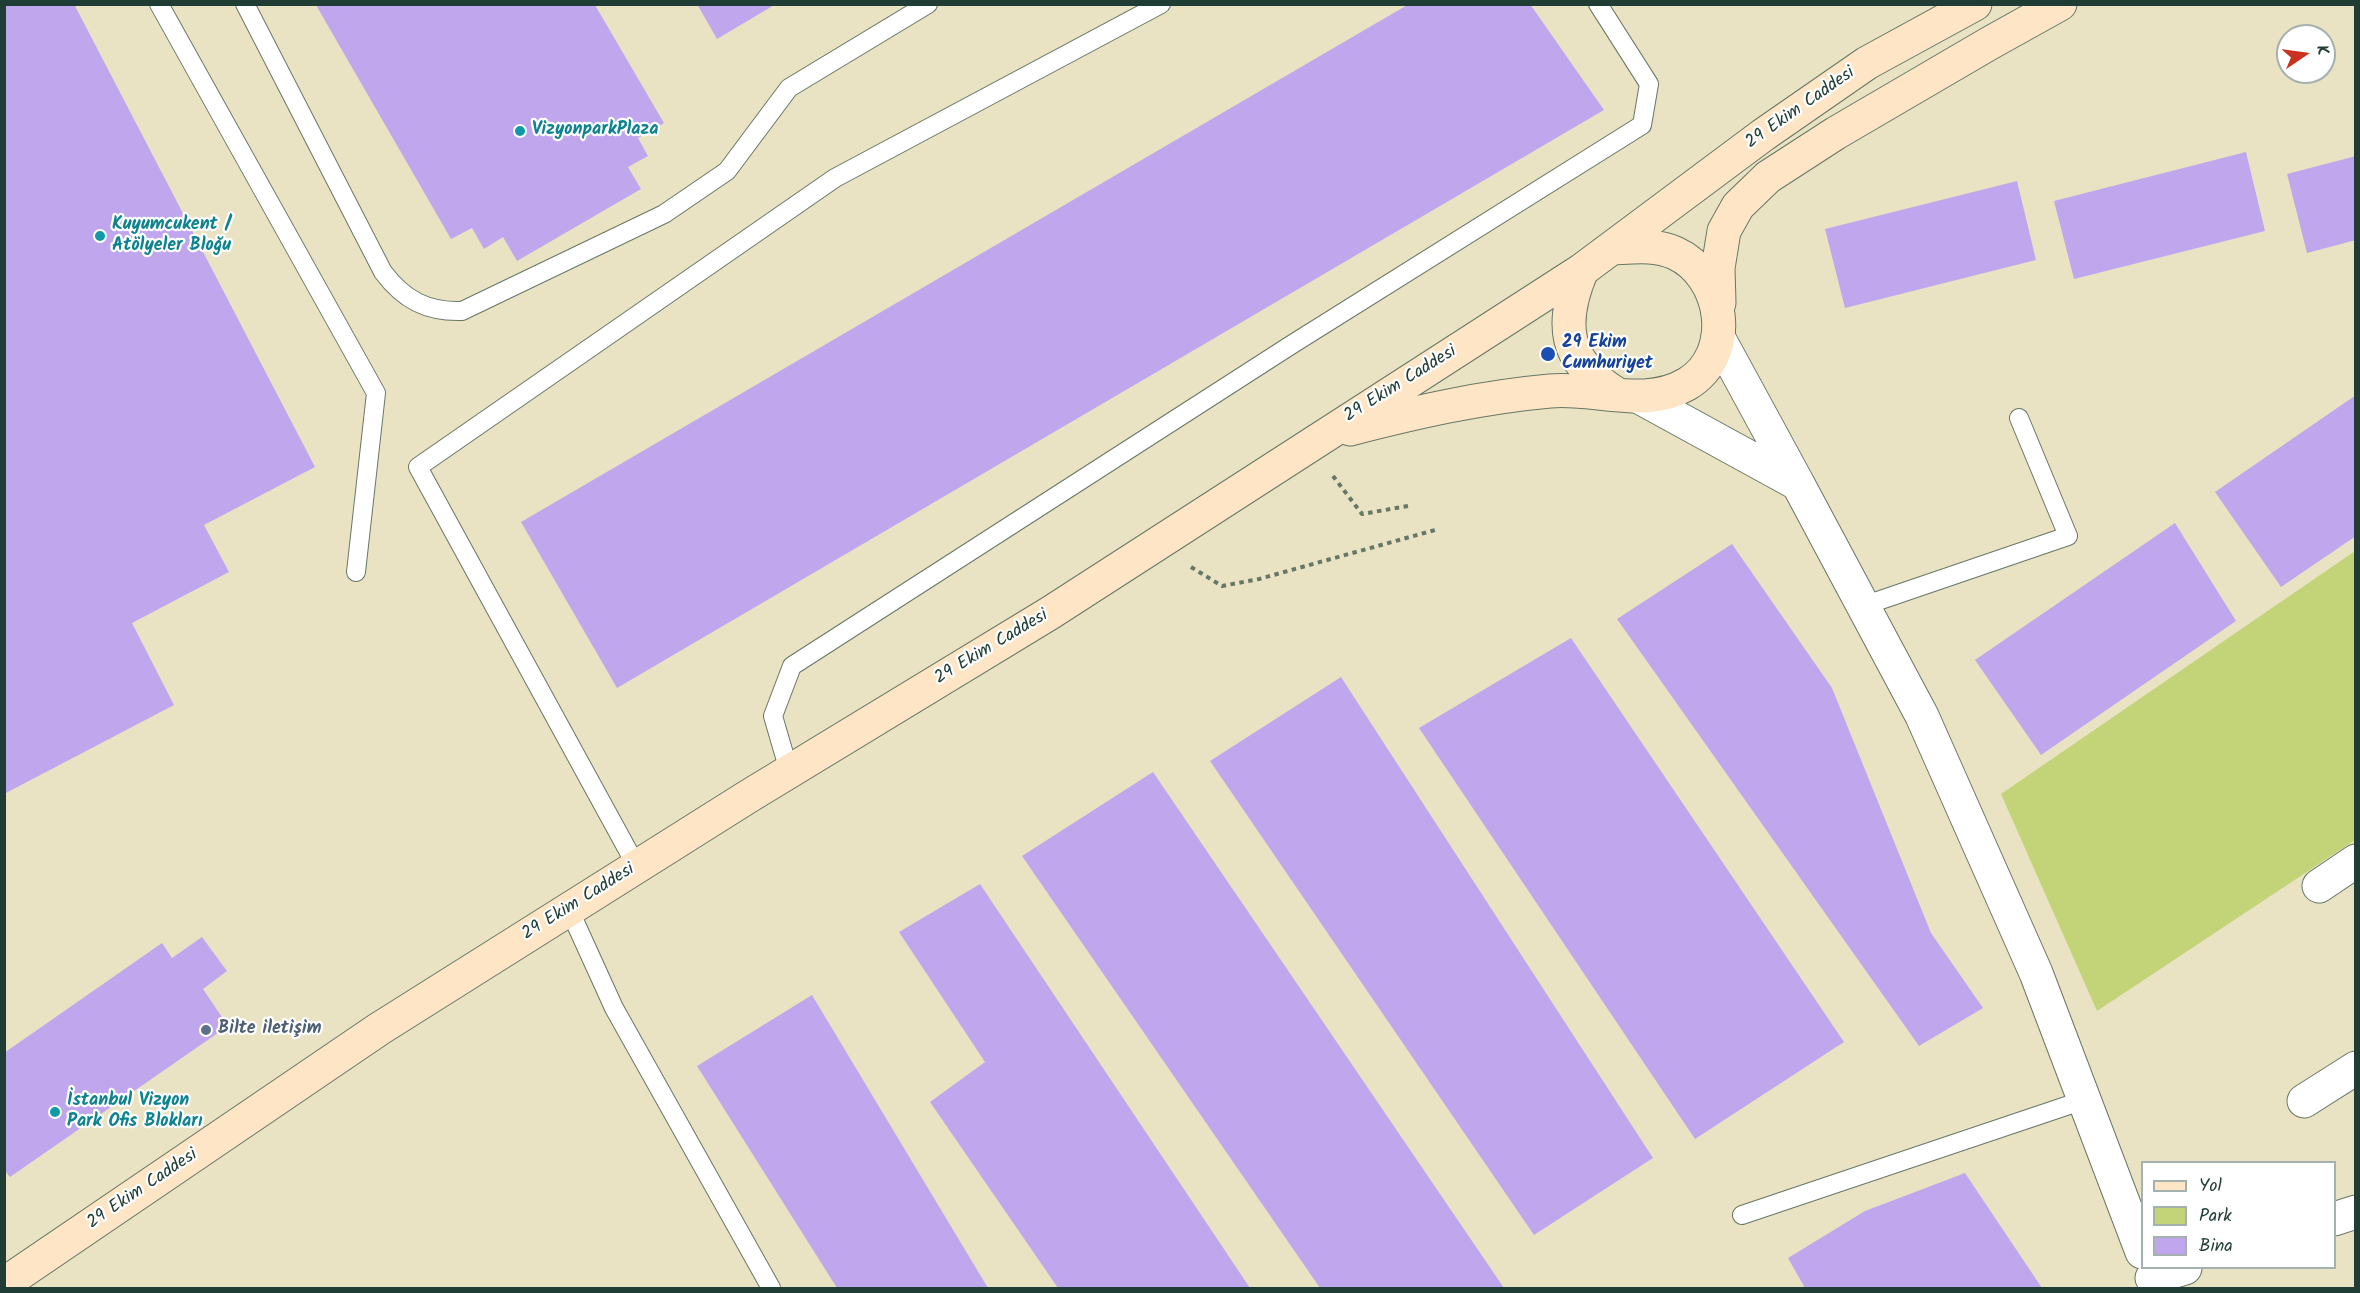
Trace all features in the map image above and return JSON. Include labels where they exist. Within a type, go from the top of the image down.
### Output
[{"type":"main road","name":"29 Ekim Caddesi","points":[[4,1284],[370,1035],[789,771],[1050,613],[1315,440],[1582,270],[1762,135],[1867,63],[1975,4]]},
{"type":"main road","name":"29 Ekim Caddesi","points":[[1719,324],[1718,268],[1724,231],[1738,206],[1768,177],[1979,49],[2060,4]]},
{"type":"main road","points":[[1315,440],[1448,404],[1553,391],[1628,396],[1667,394],[1690,382],[1708,362],[1719,324],[1711,287],[1696,267],[1675,253],[1651,246],[1613,248]]},
{"type":"main road","points":[[1582,270],[1572,294],[1568,317],[1570,341],[1579,363],[1595,381],[1628,396]]},
{"type":"street","points":[[1719,324],[1798,484],[1922,716],[2036,973],[2141,1248]]},
{"type":"street","points":[[1628,396],[1798,484]]},
{"type":"street","points":[[2319,886],[2355,861]]},
{"type":"street","points":[[2304,1101],[2355,1068]]},
{"type":"street","points":[[2336,1218],[2355,1212]]},
{"type":"street","points":[[2150,1272],[2176,1269]]},
{"type":"lane","points":[[159,4],[376,393],[356,572]]},
{"type":"lane","points":[[245,4],[383,272],[395,288],[411,300],[444,311],[462,311],[664,214],[727,171],[789,88],[927,4]]},
{"type":"lane","points":[[637,867],[418,467],[835,178],[1161,4]]},
{"type":"lane","points":[[789,771],[773,716],[792,666],[1290,345],[1642,125],[1649,84],[1599,4]]},
{"type":"lane","points":[[1863,606],[2068,536],[2019,418]]},
{"type":"lane","points":[[569,909],[614,1008],[771,1288]]},
{"type":"lane","points":[[1742,1215],[2085,1100]]},
{"type":"path","points":[[1315,440],[1362,514],[1408,506]]},
{"type":"path","points":[[1155,544],[1222,586],[1259,579],[1435,530]]},
{"type":"green space","points":[[2355,551],[2355,840],[2097,1011],[2001,794]]},
{"type":"building","name":"Kuyumcukent / Atölyeler Bloğu","points":[[4,4],[74,4],[315,467],[204,525],[229,572],[132,623],[174,705],[4,794]]},
{"type":"building","points":[[697,4],[776,4],[717,39]]},
{"type":"building","points":[[1409,4],[1530,4],[1604,110],[617,688],[521,522]]},
{"type":"building","name":"VizyonparkPlaza","points":[[316,5],[595,5],[664,123],[638,138],[648,156],[628,167],[641,189],[517,261],[503,237],[484,249],[472,228],[451,239]]},
{"type":"building","points":[[2246,152],[2265,231],[2074,279],[2054,201]]},
{"type":"building","points":[[2356,156],[2356,240],[2307,253],[2287,174]]},
{"type":"building","points":[[2017,181],[2036,260],[1845,308],[1825,229]]},
{"type":"building","points":[[2356,395],[2356,536],[2281,587],[2215,492]]},
{"type":"building","points":[[2175,523],[2236,621],[2041,755],[1975,660]]},
{"type":"building","points":[[1732,544],[1832,688],[1931,933],[1983,1008],[1919,1046],[1617,619]]},
{"type":"building","points":[[1571,638],[1844,1042],[1695,1139],[1419,728]]},
{"type":"building","points":[[1341,677],[1653,1158],[1534,1235],[1210,761]]},
{"type":"building","points":[[1153,772],[1504,1288],[1320,1288],[1022,856]]},
{"type":"building","points":[[980,884],[1250,1288],[1058,1288],[930,1102],[985,1062],[899,932]]},
{"type":"building","name":"İstanbul Vizyon Park Ofis Blokları","points":[[202,937],[227,971],[203,989],[228,1026],[10,1177],[4,1170],[4,1053],[162,943],[172,958]]},
{"type":"building","points":[[812,995],[988,1288],[837,1288],[697,1066]]},
{"type":"building","points":[[1965,1173],[2042,1288],[1805,1288],[1788,1258],[1865,1211]]},
{"type":"place","name":"VizyonparkPlaza","points":[[520,131]]},
{"type":"place","name":"Kuyumcukent / Atölyeler Bloğu","points":[[100,236]]},
{"type":"place","name":"29 Ekim Cumhuriyet","points":[[1548,354]]},
{"type":"place","name":"Bilte iletişim","points":[[206,1030]]},
{"type":"place","name":"İstanbul Vizyon Park Ofis Blokları","points":[[55,1112]]}]
